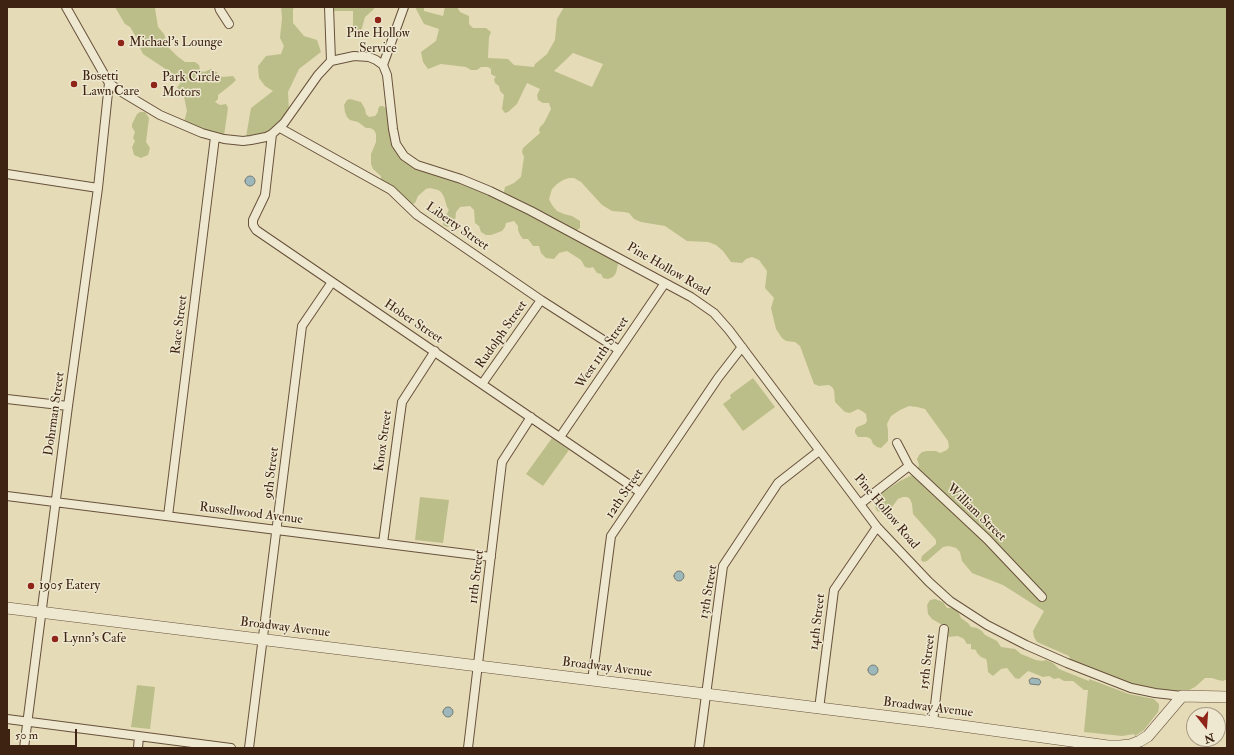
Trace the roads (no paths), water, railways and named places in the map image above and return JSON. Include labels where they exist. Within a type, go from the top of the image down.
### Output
[{"type":"street","points":[[66,7],[109,83],[120,92],[160,115],[187,127],[215,137],[243,141],[259,139],[272,134],[280,128],[289,118],[318,75],[331,61],[347,56],[361,56],[376,60],[383,65],[404,7]]},
{"type":"street","points":[[219,7],[229,24]]},
{"type":"street","points":[[329,7],[331,61]]},
{"type":"street","name":"Pine Hollow Road","points":[[383,65],[389,82],[393,129],[396,144],[400,151],[410,161],[426,168],[461,178],[490,191],[544,218],[691,297],[714,313],[730,330],[819,451],[877,526],[896,549],[950,601],[987,625],[1026,645],[1107,680],[1131,688],[1155,693],[1182,696],[1227,696]]},
{"type":"street","name":"Dohrman Street","points":[[24,748],[55,502],[98,188],[109,83]]},
{"type":"street","name":"Liberty Street","points":[[280,128],[391,190],[417,215],[541,300],[620,350]]},
{"type":"street","name":"Hober Street","points":[[272,134],[265,195],[253,220],[253,225],[256,230],[640,492]]},
{"type":"street","name":"Race Street","points":[[168,516],[215,137]]},
{"type":"street","points":[[7,174],[98,188]]},
{"type":"street","name":"9th Street","points":[[249,748],[302,326],[332,282]]},
{"type":"street","name":"West 11th Street","points":[[560,437],[665,283]]},
{"type":"street","name":"Rudolph Street","points":[[482,384],[541,300]]},
{"type":"street","name":"12th Street","points":[[592,680],[611,536],[640,492],[742,347]]},
{"type":"street","name":"Knox Street","points":[[382,543],[402,402],[435,352]]},
{"type":"street","points":[[7,400],[68,406]]},
{"type":"street","name":"11th Street","points":[[468,748],[502,462],[531,417]]},
{"type":"street","name":"William Street","points":[[897,443],[910,466],[987,539],[1042,597]]},
{"type":"street","name":"13th Street","points":[[700,748],[722,566],[778,484],[819,451]]},
{"type":"street","points":[[860,504],[910,466]]},
{"type":"street","name":"Russellwood Avenue","points":[[7,496],[491,557]]},
{"type":"street","name":"14th Street","points":[[819,709],[834,590],[877,526]]},
{"type":"street","name":"Broadway Avenue","points":[[7,608],[933,722],[1108,746],[1120,746],[1140,741],[1148,736],[1182,696]]},
{"type":"street","name":"15th Street","points":[[933,722],[944,629]]},
{"type":"street","points":[[7,719],[231,748]]},
{"type":"street","points":[[138,748],[139,736]]},
{"type":"water","points":[[248,176],[252,176],[254,177],[254,185],[248,186],[245,183],[245,179]]},
{"type":"water","points":[[677,571],[681,571],[683,572],[683,580],[677,581],[674,578],[674,574]]},
{"type":"water","points":[[871,665],[875,665],[877,666],[877,674],[871,675],[868,672],[868,668]]},
{"type":"water","points":[[1032,678],[1039,679],[1041,682],[1039,685],[1030,684],[1029,680]]},
{"type":"water","points":[[446,707],[450,707],[452,708],[452,716],[446,717],[443,714],[443,710]]},
{"type":"place","name":"Pine Hollow Service","points":[[378,20]]},
{"type":"place","name":"Michael's Lounge","points":[[121,43]]},
{"type":"place","name":"Bosetti Lawn Care","points":[[74,84]]},
{"type":"place","name":"Park Circle Motors","points":[[154,85]]},
{"type":"place","name":"1905 Eatery","points":[[31,586]]},
{"type":"place","name":"Lynn's Cafe","points":[[55,639]]}]
